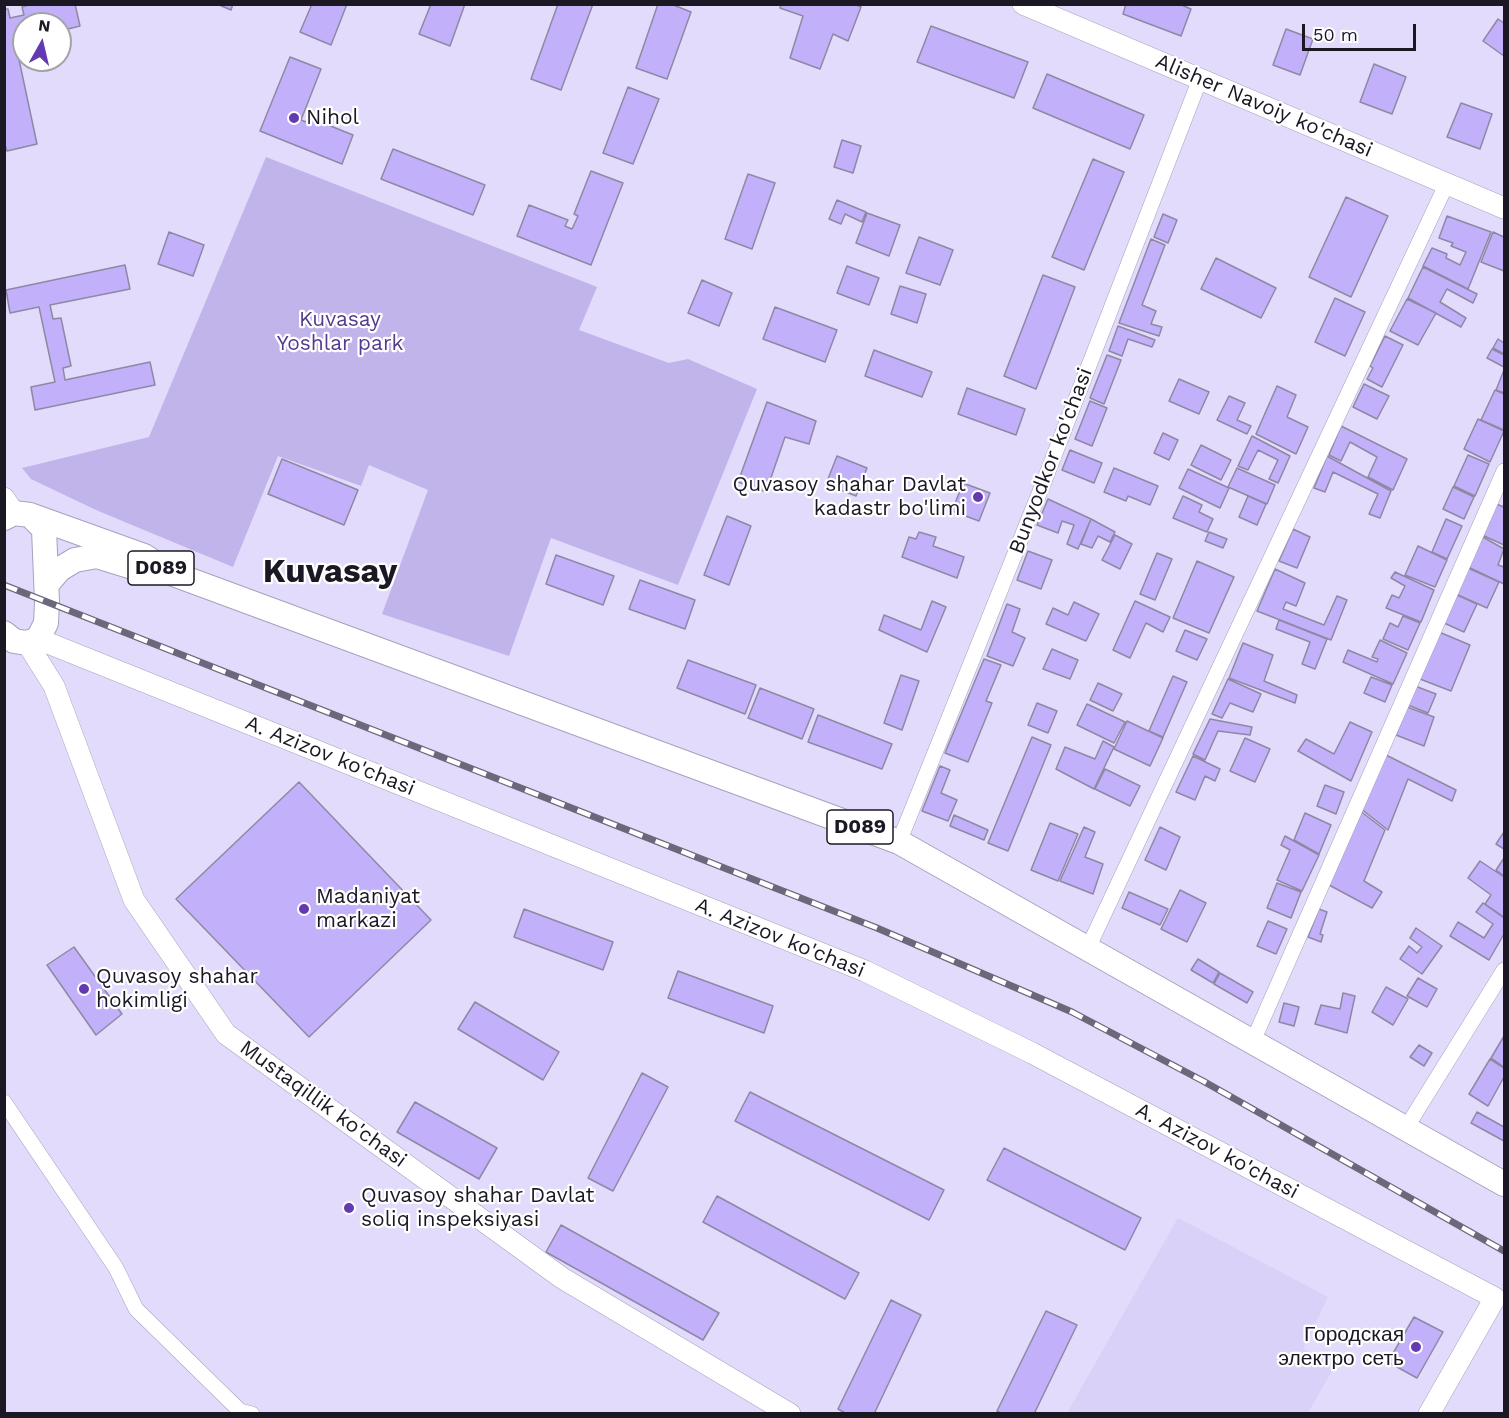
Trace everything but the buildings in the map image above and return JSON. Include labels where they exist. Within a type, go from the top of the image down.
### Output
[{"type":"main road","name":"D089","points":[[13,511],[144,556],[168,572],[899,842],[1504,1184]]},
{"type":"main road","name":"D089","points":[[13,511],[44,529],[47,584],[46,623],[32,641]]},
{"type":"main road","name":"D089","points":[[47,584],[60,569],[75,560],[97,556],[139,569],[168,572]]},
{"type":"main road","points":[[4,633],[14,641],[32,641]]},
{"type":"street","name":"Alisher Navoiy ko'chasi","points":[[1023,4],[1504,208]]},
{"type":"street","name":"Bunyodkor ko'chasi","points":[[899,842],[1045,479],[1200,79]]},
{"type":"street","points":[[1088,948],[1447,183]]},
{"type":"street","points":[[1252,1041],[1504,471]]},
{"type":"street","name":"A. Azizov ko'chasi","points":[[32,641],[865,971],[1032,1053],[1500,1300]]},
{"type":"street","name":"Mustaqillik ko'chasi","points":[[32,641],[54,686],[134,900],[226,1034],[562,1278],[790,1413]]},
{"type":"street","points":[[1406,1128],[1504,970]]},
{"type":"street","points":[[4,1102],[116,1268],[136,1309],[240,1411],[252,1413]]},
{"type":"street","points":[[1429,1413],[1500,1300]]},
{"type":"shaded area","points":[[1178,1218],[1328,1297],[1303,1348],[1334,1367],[1308,1413],[1067,1413]]},
{"type":"green space","name":"Kuvasay Yoshlar park","points":[[266,157],[597,287],[579,330],[669,363],[688,359],[757,389],[678,585],[551,538],[509,656],[382,614],[428,490],[369,465],[361,486],[278,456],[233,567],[96,510],[31,479],[22,468],[149,437]]},
{"type":"railway","points":[[4,585],[877,928],[1072,1012],[1203,1081],[1504,1251]]},
{"type":"place","name":"Nihol","points":[[294,118]]},
{"type":"place","name":"Quvasoy shahar Davlat kadastr bo'limi","points":[[978,497]]},
{"type":"place","name":"Madaniyat markazi","points":[[304,909]]},
{"type":"place","name":"Quvasoy shahar hokimligi","points":[[84,989]]},
{"type":"place","name":"Quvasoy shahar Davlat soliq inspeksiyasi","points":[[349,1208]]},
{"type":"place","name":"Городская электро сеть","points":[[1416,1347]]},
{"type":"district","name":"Kuvasay","points":[[330,572]]}]
